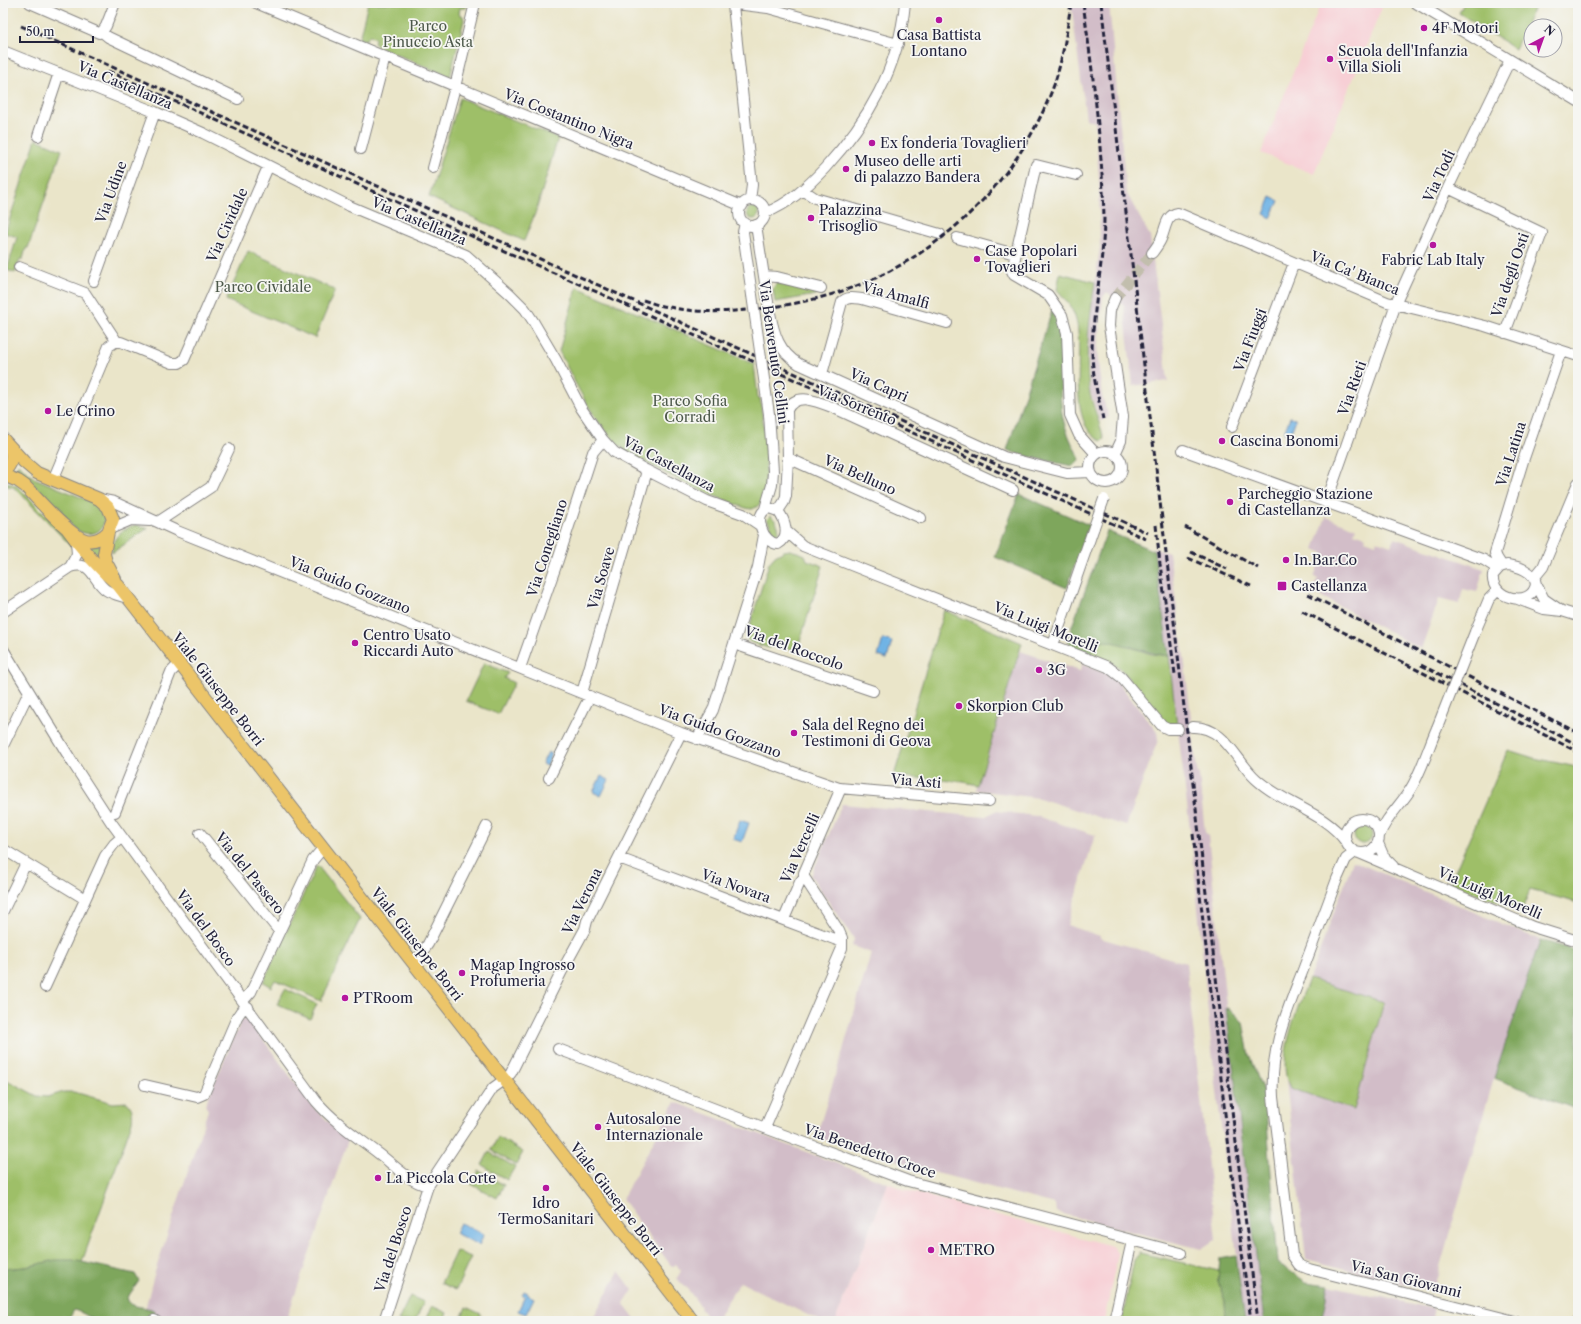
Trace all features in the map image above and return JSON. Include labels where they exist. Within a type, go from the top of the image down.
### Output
[{"type":"main road","points":[[5,440],[33,470],[99,499],[106,504],[112,513],[113,518],[109,530],[105,557],[118,586]]},
{"type":"main road","points":[[5,440],[12,453],[12,459],[9,466],[3,473],[25,486],[66,527],[80,537],[88,540],[100,539],[109,530]]},
{"type":"main road","points":[[66,527],[76,542],[102,571],[118,586]]},
{"type":"main road","name":"Viale Giuseppe Borri","points":[[118,586],[693,1321]]},
{"type":"street","points":[[30,3],[99,32],[238,99]]},
{"type":"street","points":[[99,32],[106,26],[115,3]]},
{"type":"street","name":"Via Costantino Nigra","points":[[256,3],[455,87],[746,203]]},
{"type":"street","points":[[433,168],[455,87],[475,3]]},
{"type":"street","points":[[757,3],[768,8]]},
{"type":"street","points":[[765,213],[779,207],[803,190],[832,160],[865,118],[884,80],[898,44],[905,3]]},
{"type":"street","points":[[1416,3],[1578,101]]},
{"type":"street","points":[[746,203],[760,203],[765,213],[763,219],[756,225],[744,223],[740,213],[746,203],[752,185],[733,4],[768,8],[898,44]]},
{"type":"street","name":"Via Castellanza","points":[[3,51],[155,112],[208,136],[346,205],[458,252],[473,261],[515,298],[531,317],[556,360],[575,398],[603,440],[617,454],[707,501],[743,514],[778,544]]},
{"type":"street","points":[[361,149],[385,57]]},
{"type":"street","name":"Via Todi","points":[[1396,305],[1448,188],[1510,60]]},
{"type":"street","points":[[38,136],[59,73]]},
{"type":"street","name":"Via Udine","points":[[94,281],[155,112]]},
{"type":"street","points":[[1076,175],[1036,165],[1015,254],[1012,274],[1048,295],[1062,315],[1066,333],[1070,415],[1079,435],[1096,454]]},
{"type":"street","name":"Via Cividale","points":[[117,342],[124,343],[172,363],[179,363],[184,360],[268,167]]},
{"type":"street","name":"Via degli Osti","points":[[1448,188],[1542,233],[1505,332]]},
{"type":"street","points":[[803,190],[815,198],[940,234]]},
{"type":"street","name":"Via Ca' Bianca","points":[[1152,253],[1161,240],[1169,218],[1174,213],[1180,213],[1294,263],[1396,305],[1485,326],[1578,356]]},
{"type":"street","name":"Via Benvenuto Cellini","points":[[744,223],[744,236],[752,295],[770,414],[773,459],[770,510]]},
{"type":"street","name":"Via Capri","points":[[756,225],[775,336],[784,351],[799,364],[1004,457],[1067,473],[1076,474],[1091,472]]},
{"type":"street","points":[[957,238],[1015,254]]},
{"type":"street","name":"Via Fiuggi","points":[[1232,427],[1294,263]]},
{"type":"street","points":[[19,267],[85,293],[117,342],[110,345],[107,349],[53,480]]},
{"type":"street","points":[[764,276],[777,277],[821,288]]},
{"type":"street","name":"Via Amalfi","points":[[822,374],[842,302],[846,298],[858,298],[947,323]]},
{"type":"street","points":[[1115,298],[1110,310],[1109,326],[1123,417],[1121,441],[1115,454]]},
{"type":"street","name":"Via Rieti","points":[[1326,503],[1396,305]]},
{"type":"street","name":"Via Latina","points":[[1500,567],[1495,553],[1523,461],[1561,351]]},
{"type":"street","name":"Via Sorrento","points":[[770,510],[785,498],[788,458],[786,410],[793,403],[804,399],[834,408],[1013,490]]},
{"type":"street","name":"Via Conegliano","points":[[520,668],[544,601],[593,452],[603,440]]},
{"type":"street","points":[[109,530],[131,520],[158,522],[212,487],[229,449]]},
{"type":"street","points":[[1183,450],[1500,567],[1512,565],[1522,568],[1535,581],[1544,599],[1562,611]]},
{"type":"street","points":[[1106,451],[1115,454],[1122,463],[1121,474],[1118,478],[1108,483],[1099,482],[1092,476],[1090,462],[1096,454],[1106,451]]},
{"type":"street","name":"Via Belluno","points":[[788,458],[921,518]]},
{"type":"street","name":"Via Soave","points":[[586,694],[648,471]]},
{"type":"street","points":[[1053,645],[1104,499],[1108,483]]},
{"type":"street","points":[[1515,598],[1523,598],[1533,591],[1535,581],[1543,567],[1578,483]]},
{"type":"street","name":"Via Guido Gozzano","points":[[99,499],[114,502],[158,522],[697,739],[841,788]]},
{"type":"street","points":[[770,510],[784,520],[786,531],[803,546]]},
{"type":"street","name":"Via Castellanza","points":[[743,514],[770,510]]},
{"type":"street","name":"Via del Roccolo","points":[[770,510],[763,530],[758,567],[734,644],[872,691]]},
{"type":"street","name":"Via del Roccolo","points":[[758,567],[784,538],[786,531]]},
{"type":"street","points":[[3,612],[70,566],[77,554],[76,542]]},
{"type":"street","points":[[778,544],[803,546]]},
{"type":"street","name":"Via Luigi Morelli","points":[[803,546],[1104,665],[1116,671],[1162,726],[1168,729],[1178,729]]},
{"type":"street","points":[[70,566],[80,565],[87,567],[106,590],[127,598]]},
{"type":"street","points":[[1500,567],[1494,573],[1492,578],[1498,590],[1503,594],[1544,609],[1562,611],[1578,616]]},
{"type":"street","points":[[1192,727],[1206,728],[1215,732],[1225,742],[1244,767],[1260,783],[1273,793],[1328,824],[1350,848],[1357,852],[1370,851],[1379,839],[1386,820],[1405,798],[1413,784],[1489,599],[1498,590]]},
{"type":"street","points":[[697,739],[712,710],[734,644]]},
{"type":"street","name":"Via del Bosco","points":[[3,649],[74,765],[122,837],[316,1101],[343,1126],[410,1177],[428,1186]]},
{"type":"street","points":[[115,812],[171,672],[179,664]]},
{"type":"street","points":[[3,746],[29,692]]},
{"type":"street","points":[[549,778],[586,694]]},
{"type":"street","name":"Via Verona","points":[[504,1080],[512,1071],[585,929],[682,733]]},
{"type":"street","name":"Via Asti","points":[[841,788],[988,801]]},
{"type":"street","name":"Via Vercelli","points":[[784,919],[800,882],[804,878],[804,873],[841,788]]},
{"type":"street","points":[[1328,824],[1349,824],[1358,819],[1382,816],[1394,809]]},
{"type":"street","points":[[1367,819],[1376,825],[1384,858],[1393,866]]},
{"type":"street","points":[[1346,842],[1345,833],[1349,824]]},
{"type":"street","points":[[414,964],[428,944],[487,826]]},
{"type":"street","name":"Via del Passero","points":[[200,832],[279,931]]},
{"type":"street","points":[[45,987],[107,853],[115,842],[122,837]]},
{"type":"street","name":"Via del Passero","points":[[245,1004],[313,860],[323,848]]},
{"type":"street","points":[[3,850],[85,899]]},
{"type":"street","name":"Via Luigi Morelli","points":[[1357,852],[1534,927],[1578,941]]},
{"type":"street","name":"Via San Giovanni","points":[[1357,852],[1346,859],[1337,879],[1284,1018],[1276,1049],[1273,1073],[1273,1097],[1290,1247],[1293,1258],[1299,1265],[1309,1269],[1515,1321]]},
{"type":"street","name":"Via Novara","points":[[619,858],[842,942]]},
{"type":"street","points":[[3,911],[26,863]]},
{"type":"street","points":[[765,1128],[840,954],[842,942],[838,929],[804,878]]},
{"type":"street","points":[[145,1085],[197,1097],[202,1096],[208,1088],[237,1017],[245,1004]]},
{"type":"street","name":"Via Benedetto Croce","points":[[558,1049],[914,1183],[1181,1253]]},
{"type":"street","name":"Via del Bosco","points":[[384,1321],[428,1186],[493,1088],[504,1080]]},
{"type":"street","points":[[1114,1321],[1132,1241]]},
{"type":"shaded area","points":[[1071,3],[1109,3],[1126,192],[1150,236],[1168,381],[1133,386],[1124,306],[1107,292],[1103,297],[1097,352],[1102,396],[1109,417],[1100,421],[1090,390],[1088,354],[1090,317],[1100,247],[1099,179],[1095,122],[1086,119]]},
{"type":"shaded area","name":"Scuola dell'Infanzia Villa Sioli","points":[[1321,3],[1384,3],[1314,174],[1261,153]]},
{"type":"shaded area","points":[[1326,517],[1356,528],[1354,533],[1366,537],[1365,540],[1376,544],[1377,541],[1391,546],[1394,538],[1484,569],[1477,592],[1463,589],[1459,604],[1439,599],[1421,649],[1311,591],[1318,579],[1314,577],[1323,553],[1314,549]]},
{"type":"shaded area","points":[[1153,548],[1169,553],[1184,657],[1205,832],[1208,835],[1235,1088],[1264,1321],[1245,1321],[1211,1043],[1192,846],[1169,656]]},
{"type":"shaded area","points":[[1020,651],[1080,671],[1082,664],[1113,676],[1157,732],[1158,740],[1126,826],[1039,798],[976,790]]},
{"type":"shaded area","points":[[842,804],[984,817],[996,811],[1036,816],[1095,835],[1067,925],[1100,936],[1100,938],[1186,963],[1216,1239],[1201,1249],[1137,1233],[1056,1212],[1055,1204],[914,1167],[835,1136],[831,1142],[816,1137],[871,953],[852,946],[854,939],[811,876]]},
{"type":"shaded area","points":[[1353,861],[1540,940],[1494,1078],[1433,1291],[1306,1259],[1286,1081],[1290,1088],[1354,1110],[1384,1003],[1309,979]]},
{"type":"shaded area","points":[[247,1018],[313,1107],[348,1140],[286,1321],[142,1321],[154,1275],[208,1110],[205,1105],[242,1019]]},
{"type":"shaded area","points":[[675,1102],[888,1183],[835,1321],[820,1321],[740,1282],[715,1321],[712,1321],[710,1319],[709,1320],[686,1287],[684,1287],[677,1278],[681,1271],[676,1264],[672,1267],[622,1199]]},
{"type":"shaded area","points":[[888,1183],[905,1190],[1112,1246],[1118,1254],[1104,1321],[835,1321]]},
{"type":"shaded area","points":[[619,1271],[633,1290],[624,1304],[637,1321],[591,1321]]},
{"type":"shaded area","points":[[1329,1285],[1434,1309],[1431,1321],[1321,1321]]},
{"type":"green space","name":"Parco Pinuccio Asta","points":[[368,3],[468,3],[466,8],[460,8],[459,14],[463,16],[464,20],[450,77],[377,46],[374,43],[375,38],[370,35],[366,40],[359,39]]},
{"type":"green space","points":[[1464,3],[1536,3],[1529,18],[1523,18],[1523,31],[1515,49],[1459,13]]},
{"type":"green space","points":[[460,98],[558,138],[536,211],[524,241],[429,197]]},
{"type":"green space","points":[[36,139],[62,150],[28,248],[26,248],[23,259],[20,259],[15,273],[7,270],[17,237],[5,233]]},
{"type":"green space","points":[[751,207],[755,207],[759,213],[755,219],[751,219],[747,215],[747,211]]},
{"type":"green space","name":"Parco Cividale","points":[[248,251],[335,290],[315,338],[226,300]]},
{"type":"green space","points":[[1060,273],[1095,282],[1088,336],[1087,362],[1090,395],[1104,439],[1101,441],[1090,432],[1083,419],[1078,386],[1079,350],[1076,320],[1066,300],[1057,290]]},
{"type":"green space","points":[[777,283],[816,292],[816,295],[775,302],[773,288]]},
{"type":"green space","name":"Parco Sofia Corradi","points":[[577,287],[754,364],[758,398],[760,398],[766,453],[764,496],[760,504],[752,509],[746,508],[694,487],[630,454],[618,445],[608,434],[589,407],[559,351]]},
{"type":"green space","points":[[1052,310],[1061,330],[1062,355],[1060,393],[1063,418],[1079,457],[1079,461],[1072,466],[1021,455],[1007,450]]},
{"type":"green space","points":[[18,464],[34,478],[97,504],[96,506],[102,511],[104,516],[102,528],[95,533],[81,532],[76,529],[36,487],[14,473]]},
{"type":"green space","points":[[3,481],[17,486],[72,541],[75,550],[19,492],[13,487],[3,485]]},
{"type":"green space","points":[[1019,494],[1089,525],[1067,588],[995,557]]},
{"type":"green space","points":[[770,516],[774,518],[779,530],[777,534],[773,532],[767,519]]},
{"type":"green space","points":[[137,525],[148,528],[112,553],[112,548],[119,534],[127,528]]},
{"type":"green space","points":[[1107,531],[1154,551],[1169,656],[1100,640],[1096,640],[1091,654],[1076,648],[1068,641],[1068,637]]},
{"type":"green space","points":[[100,544],[101,561],[89,546]]},
{"type":"green space","points":[[790,550],[800,553],[805,555],[807,560],[823,566],[797,651],[777,644],[768,648],[750,642],[746,638],[769,563],[775,556],[784,551]]},
{"type":"green space","name":"Skorpion Club","points":[[944,610],[1022,643],[978,785],[964,782],[894,776]]},
{"type":"green space","points":[[1096,640],[1115,642],[1151,654],[1169,656],[1177,725],[1164,723],[1120,668],[1091,654]]},
{"type":"green space","points":[[484,663],[508,673],[504,678],[514,683],[498,714],[466,701]]},
{"type":"green space","points":[[1508,750],[1534,758],[1572,766],[1578,769],[1578,903],[1530,890],[1520,914],[1506,905],[1450,883]]},
{"type":"green space","points":[[1363,826],[1369,829],[1372,835],[1369,841],[1363,844],[1357,841],[1354,835],[1357,829]]},
{"type":"green space","points":[[317,865],[360,919],[321,1001],[275,980],[271,987],[263,982]]},
{"type":"green space","points":[[1540,940],[1578,951],[1578,1110],[1494,1078]]},
{"type":"green space","points":[[1309,979],[1384,1002],[1354,1110],[1290,1088],[1286,1076],[1285,1063],[1287,1049],[1294,1018]]},
{"type":"green space","points":[[285,989],[317,1004],[310,1019],[277,1004]]},
{"type":"green space","points":[[1226,1008],[1230,1009],[1243,1022],[1249,1055],[1265,1096],[1278,1263],[1306,1282],[1329,1285],[1321,1321],[1264,1321]]},
{"type":"green space","points":[[3,1078],[37,1096],[47,1097],[64,1092],[74,1092],[113,1103],[127,1102],[129,1104],[132,1114],[132,1122],[82,1262],[60,1261],[3,1269]]},
{"type":"green space","points":[[498,1137],[523,1152],[516,1165],[491,1150]]},
{"type":"green space","points":[[489,1152],[515,1167],[507,1180],[482,1165]]},
{"type":"green space","points":[[479,1171],[504,1185],[497,1198],[471,1184]]},
{"type":"green space","points":[[456,1251],[471,1257],[456,1290],[441,1283]]},
{"type":"green space","points":[[1140,1253],[1219,1271],[1218,1281],[1225,1301],[1226,1321],[1122,1321],[1134,1260]]},
{"type":"green space","points":[[1236,1256],[1245,1321],[1226,1321],[1225,1301],[1218,1281],[1220,1259]]},
{"type":"green space","points":[[55,1260],[73,1260],[135,1274],[139,1281],[127,1298],[129,1302],[135,1306],[152,1309],[155,1311],[154,1318],[150,1321],[96,1321],[74,1310],[68,1321],[3,1321],[3,1269],[26,1267]]},
{"type":"green space","points":[[410,1296],[424,1302],[415,1321],[398,1321]]},
{"type":"green space","points":[[432,1306],[447,1313],[443,1321],[426,1321]]},
{"type":"green space","points":[[466,1307],[481,1314],[477,1321],[460,1321]]},
{"type":"water","points":[[1271,197],[1279,201],[1271,218],[1264,214]]},
{"type":"water","points":[[1290,417],[1296,419],[1290,435],[1284,433]]},
{"type":"water","points":[[883,639],[892,642],[887,659],[878,656]]},
{"type":"water","points":[[548,752],[552,754],[547,766],[542,764]]},
{"type":"water","points":[[601,776],[609,780],[601,796],[593,792]]},
{"type":"water","points":[[740,820],[749,823],[742,842],[733,839]]},
{"type":"water","points":[[460,1223],[484,1234],[479,1245],[455,1233]]},
{"type":"water","points":[[524,1291],[534,1298],[526,1314],[518,1311],[525,1296],[522,1295]]},
{"type":"tunnel","points":[[1115,298],[1152,253]]},
{"type":"railway","points":[[643,300],[666,307],[693,311],[718,312],[766,308],[817,298],[850,288],[882,275],[923,251],[948,233],[992,190],[1011,166],[1028,140],[1054,85],[1062,55],[1071,3]]},
{"type":"railway","points":[[1083,3],[1096,110],[1103,190],[1104,234],[1094,317],[1092,350],[1094,376],[1103,419]]},
{"type":"railway","points":[[1101,3],[1258,1321]]},
{"type":"railway","points":[[21,26],[1148,533]]},
{"type":"railway","points":[[108,71],[1146,539]]},
{"type":"railway","points":[[1156,525],[1175,674]]},
{"type":"railway","points":[[1185,527],[1258,568]]},
{"type":"railway","points":[[1191,552],[1227,569]]},
{"type":"railway","points":[[1188,558],[1251,586]]},
{"type":"railway","points":[[1308,594],[1578,733]]},
{"type":"railway","points":[[1302,611],[1578,752]]},
{"type":"railway","points":[[1421,665],[1578,745]]},
{"type":"railway","points":[[1193,834],[1234,1192],[1251,1321]]},
{"type":"place","name":"Casa Battista Lontano","points":[[939,20]]},
{"type":"place","name":"4F Motori","points":[[1424,28]]},
{"type":"place","name":"Scuola dell'Infanzia Villa Sioli","points":[[1330,59]]},
{"type":"place","name":"Ex fonderia Tovaglieri","points":[[872,143]]},
{"type":"place","name":"Museo delle arti di palazzo Bandera","points":[[846,169]]},
{"type":"place","name":"Palazzina Trisoglio","points":[[811,218]]},
{"type":"place","name":"Fabric Lab Italy","points":[[1433,245]]},
{"type":"place","name":"Case Popolari Tovaglieri","points":[[977,259]]},
{"type":"place","name":"Le Crino","points":[[48,411]]},
{"type":"place","name":"Cascina Bonomi","points":[[1222,441]]},
{"type":"place","name":"Parcheggio Stazione di Castellanza","points":[[1230,502]]},
{"type":"place","name":"In.Bar.Co","points":[[1286,560]]},
{"type":"place","name":"Castellanza","points":[[1282,586]]},
{"type":"place","name":"Centro Usato Riccardi Auto","points":[[355,643]]},
{"type":"place","name":"3G","points":[[1039,670]]},
{"type":"place","name":"Skorpion Club","points":[[959,706]]},
{"type":"place","name":"Sala del Regno dei Testimoni di Geova","points":[[794,733]]},
{"type":"place","name":"Magap Ingrosso Profumeria","points":[[462,973]]},
{"type":"place","name":"PTRoom","points":[[345,998]]},
{"type":"place","name":"Autosalone Internazionale","points":[[598,1127]]},
{"type":"place","name":"La Piccola Corte","points":[[378,1178]]},
{"type":"place","name":"Idro TermoSanitari","points":[[546,1188]]},
{"type":"place","name":"METRO","points":[[931,1250]]}]
